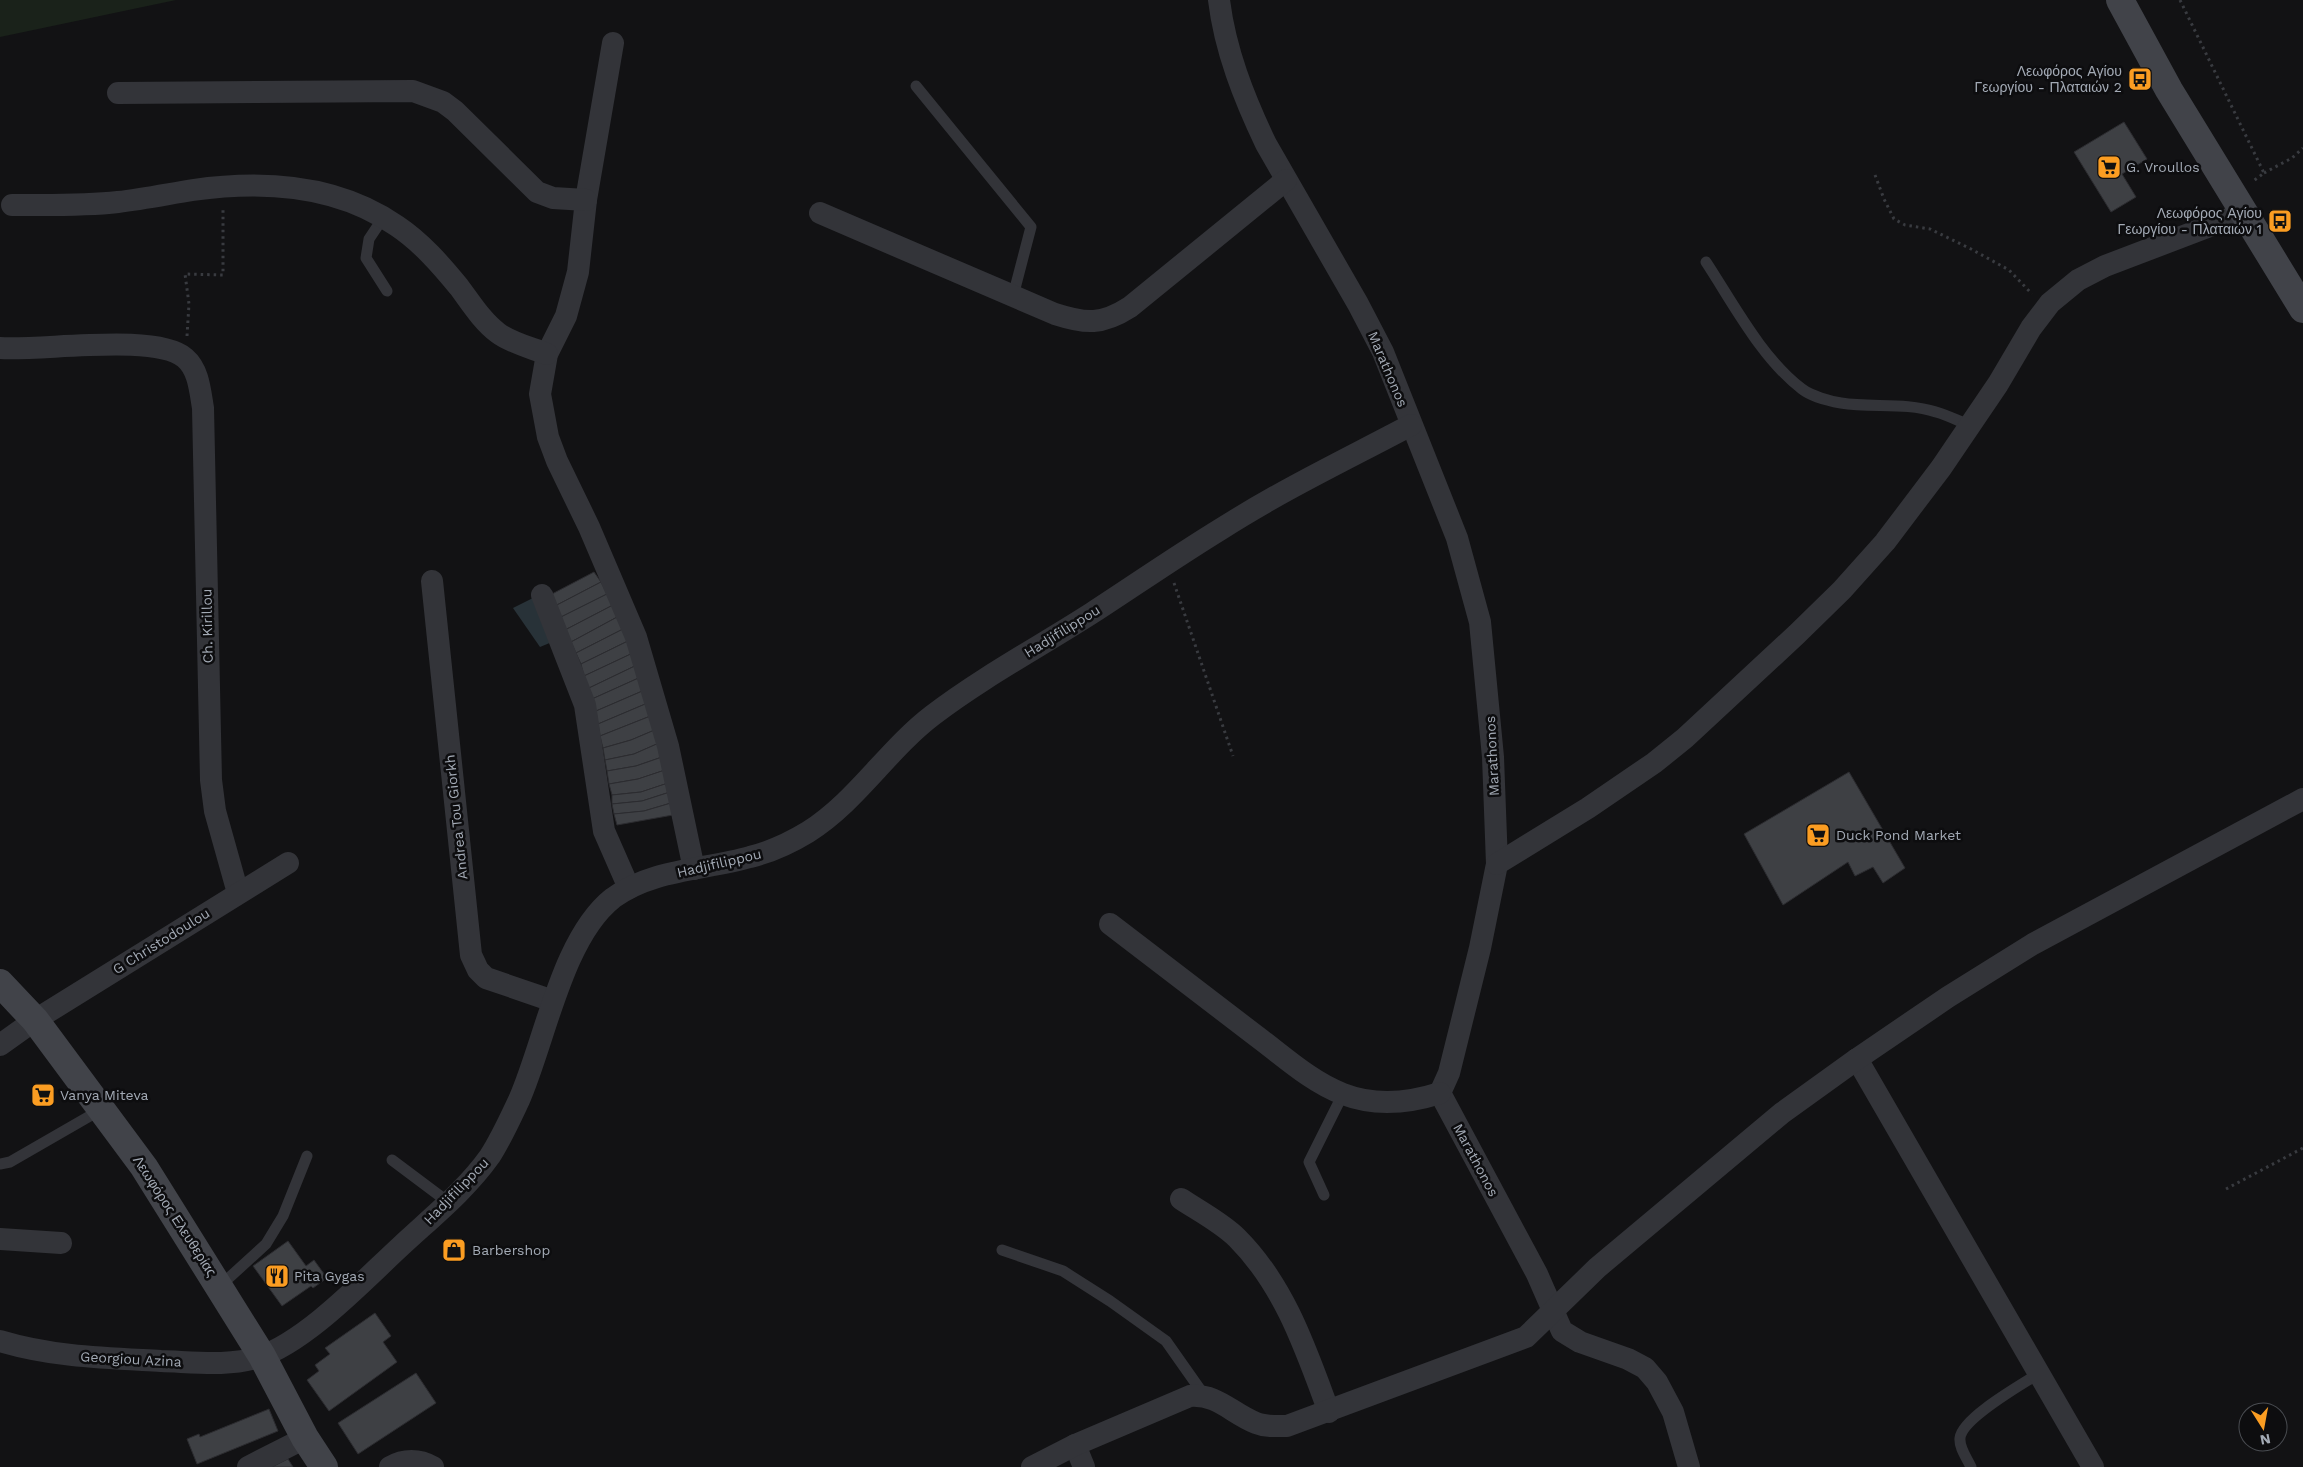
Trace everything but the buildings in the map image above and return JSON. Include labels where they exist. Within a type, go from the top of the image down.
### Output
[{"type":"main road","points":[[2120,0],[2169,90],[2303,309]]},
{"type":"main road","name":"Λεωφόρος Ελευθερίας","points":[[0,983],[35,1020],[144,1167],[220,1286],[262,1356],[305,1438],[324,1467]]},
{"type":"street","name":"Marathonos","points":[[1219,0],[1227,43],[1257,126],[1358,304],[1382,352],[1457,538],[1480,622],[1494,757],[1497,864],[1480,948],[1450,1067],[1440,1093],[1537,1274],[1562,1331],[1569,1336],[1628,1359],[1644,1368],[1657,1382],[1673,1412],[1689,1467]]},
{"type":"street","points":[[614,43],[586,200],[573,296],[566,316],[547,354],[540,394],[548,437],[636,638],[668,746],[694,869]]},
{"type":"street","points":[[118,93],[413,91],[443,102],[455,111],[537,192],[554,198],[586,200]]},
{"type":"street","points":[[820,213],[1013,296],[1079,322],[1096,322],[1115,316],[1286,180]]},
{"type":"street","points":[[12,206],[94,204],[196,190],[268,186],[331,194],[383,218],[418,243],[446,271],[484,320],[499,334],[547,354]]},
{"type":"street","points":[[1497,864],[1588,808],[1654,763],[1685,738],[1791,641],[1842,590],[1885,542],[1971,426],[2031,328],[2045,310],[2078,280],[2238,204]]},
{"type":"street","points":[[0,348],[137,345],[163,348],[186,359]]},
{"type":"street","name":"Ch. Kirillou","points":[[186,359],[194,371],[203,408],[211,780],[215,811],[238,893]]},
{"type":"street","name":"Hadjifilippou","points":[[262,1356],[314,1322],[448,1202],[476,1174],[501,1137],[520,1097],[553,1001],[583,931],[599,911],[629,888],[647,880],[753,857],[778,847],[816,826],[846,802],[906,737],[932,715],[1168,563],[1290,488],[1411,426]]},
{"type":"street","name":"Andrea Tou Giorkh","points":[[432,581],[471,955],[478,970],[486,978],[553,1001]]},
{"type":"street","points":[[542,595],[585,704],[604,831],[629,888]]},
{"type":"street","points":[[1032,1467],[1076,1445],[1178,1400],[1204,1395],[1245,1418],[1267,1426],[1287,1426],[1526,1338],[1597,1268],[1782,1114],[1857,1059],[1948,997],[2033,944],[2303,799]]},
{"type":"street","name":"G Christodoulou","points":[[0,1045],[35,1020],[288,863]]},
{"type":"street","points":[[1110,924],[1300,1069],[1343,1094],[1365,1100],[1388,1102],[1411,1100],[1440,1093]]},
{"type":"street","points":[[1857,1059],[2093,1467]]},
{"type":"street","points":[[1181,1199],[1236,1237],[1261,1265],[1277,1288],[1300,1333],[1329,1412]]},
{"type":"street","points":[[0,1239],[61,1243]]},
{"type":"street","name":"Georgiou Azina","points":[[0,1341],[49,1354],[89,1357],[222,1362],[262,1356]]},
{"type":"street","points":[[248,1467],[305,1438]]},
{"type":"street","points":[[1076,1445],[1084,1467]]},
{"type":"street","points":[[390,1467],[397,1463],[412,1460],[434,1467]]},
{"type":"lane","points":[[916,86],[1031,228],[1013,296]]},
{"type":"lane","points":[[383,218],[370,239],[366,258],[387,291]]},
{"type":"lane","points":[[1706,262],[1764,348],[1784,373],[1804,390],[1839,402],[1873,407],[1907,407],[1935,411],[1971,426]]},
{"type":"lane","points":[[1324,1195],[1309,1162],[1343,1094]]},
{"type":"lane","points":[[0,1164],[10,1162],[102,1109]]},
{"type":"lane","points":[[220,1286],[266,1244],[283,1216],[307,1156]]},
{"type":"lane","points":[[392,1160],[448,1202]]},
{"type":"lane","points":[[1002,1250],[1063,1271],[1110,1300],[1166,1341],[1204,1395]]},
{"type":"lane","points":[[1971,1467],[1960,1446],[1960,1437],[1964,1429],[1974,1418],[2038,1374]]},
{"type":"path","points":[[2180,0],[2264,173]]},
{"type":"path","points":[[2238,204],[2264,173],[2292,158],[2303,148]]},
{"type":"path","points":[[1875,175],[1884,200],[1894,219],[1905,224],[1930,229],[2009,270],[2045,310]]},
{"type":"path","points":[[186,359],[189,304],[185,274],[223,275],[223,188]]},
{"type":"path","points":[[1168,563],[1233,756]]},
{"type":"path","points":[[2226,1189],[2303,1148]]},
{"type":"shaded area","points":[[0,0],[176,0],[0,37]]},
{"type":"shaded area","points":[[537,596],[552,642],[540,647],[513,608]]},
{"type":"place","name":"Λεωφόρος Αγίου Γεωργίου - Πλαταιών 2","points":[[2140,79]]},
{"type":"place","name":"G. Vroullos","points":[[2109,167]]},
{"type":"place","name":"Λεωφόρος Αγίου Γεωργίου - Πλαταιών 1","points":[[2280,221]]},
{"type":"place","name":"Duck Pond Market","points":[[1818,835]]},
{"type":"place","name":"Vanya Miteva","points":[[43,1095]]},
{"type":"place","name":"Barbershop","points":[[454,1250]]},
{"type":"place","name":"Pita Gygas","points":[[277,1276]]}]
